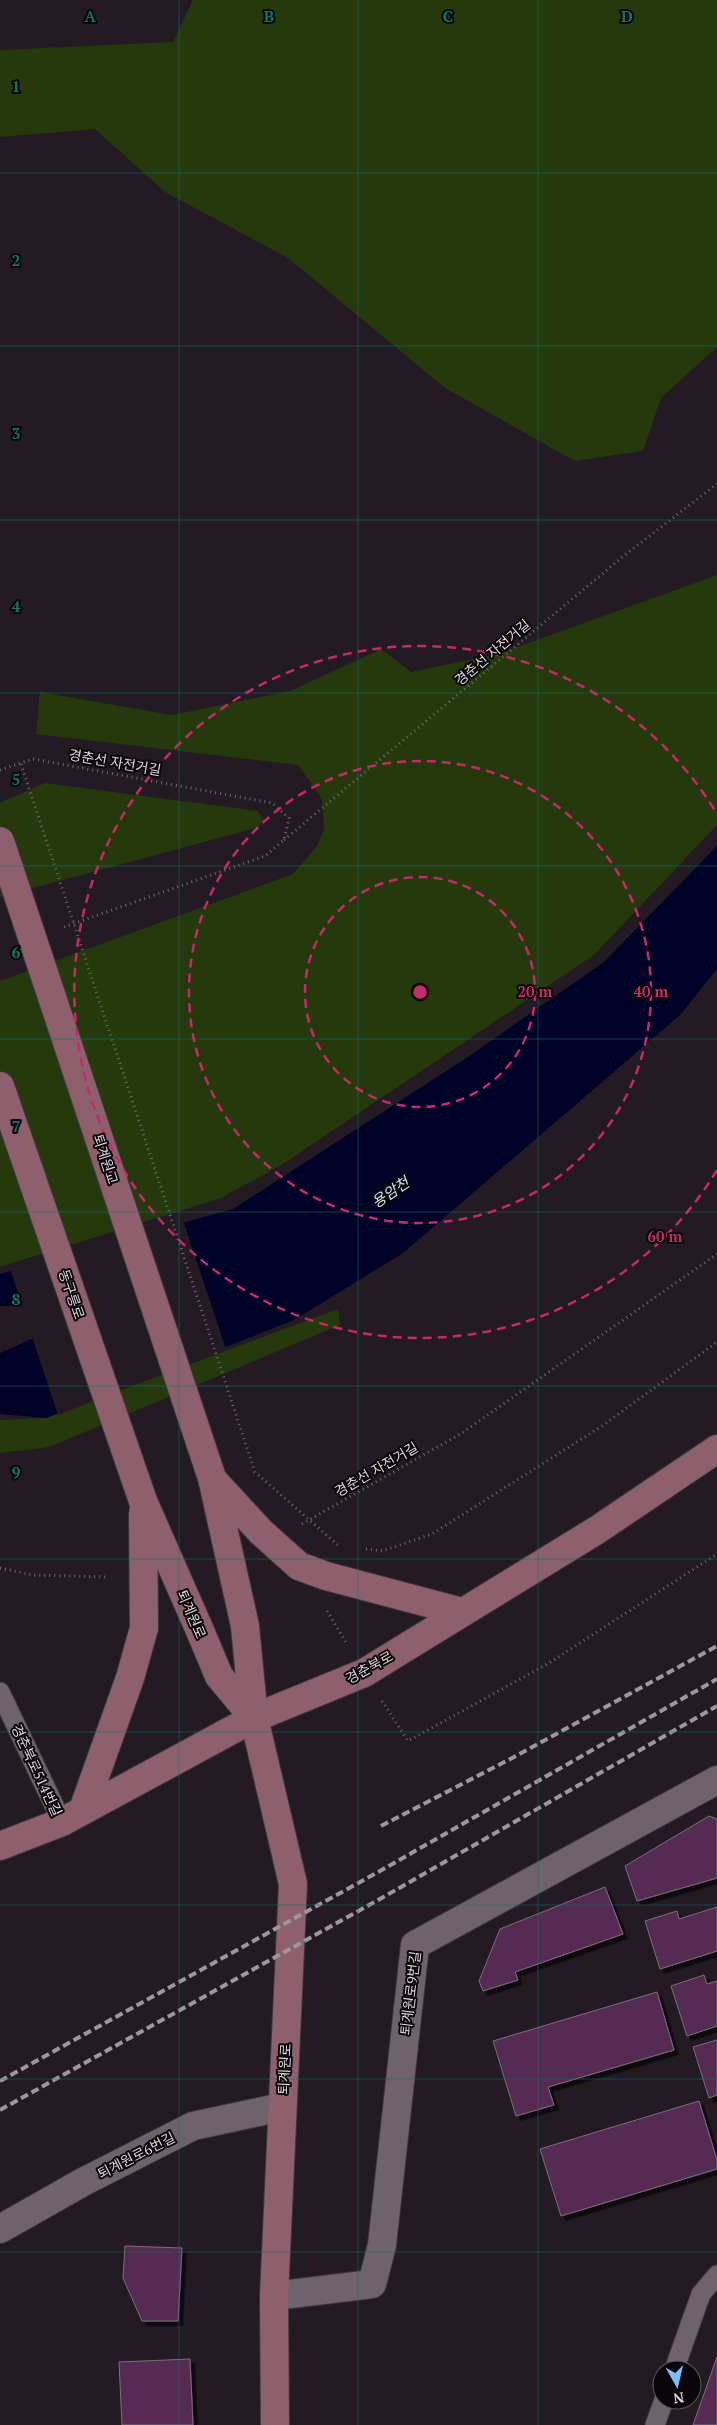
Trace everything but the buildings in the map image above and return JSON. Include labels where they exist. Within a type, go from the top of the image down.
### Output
[{"type":"street","name":"퇴계원교","points":[[0,841],[212,1478]]},
{"type":"street","name":"동구릉로","points":[[0,1086],[144,1501]]},
{"type":"street","name":"경춘북로","points":[[0,1846],[72,1816],[254,1718],[364,1673],[597,1530],[717,1449]]},
{"type":"street","points":[[212,1478],[261,1532],[299,1566],[326,1576],[462,1612]]},
{"type":"street","name":"퇴계원로","points":[[212,1478],[245,1626],[254,1718],[294,1884],[274,2296],[275,2425]]},
{"type":"street","points":[[72,1816],[130,1678],[144,1628],[144,1501]]},
{"type":"street","name":"퇴계원로","points":[[144,1501],[219,1676],[254,1718]]},
{"type":"street","name":"퇴계원로9번길","points":[[274,2296],[372,2284],[382,2245],[415,1945],[717,1780]]},
{"type":"street","name":"퇴계원로6번길","points":[[0,2229],[83,2182],[193,2126],[282,2107]]},
{"type":"lane","name":"경춘북로514번길","points":[[0,1692],[72,1816]]},
{"type":"lane","points":[[677,2360],[700,2294],[717,2275]]},
{"type":"lane","points":[[656,2425],[661,2410]]},
{"type":"path","name":"경춘선 자전거길","points":[[55,930],[265,856],[618,561],[717,484]]},
{"type":"path","name":"경춘선 자전거길","points":[[0,770],[33,759],[272,803],[289,818],[284,840]]},
{"type":"path","points":[[21,764],[255,1472],[339,1546],[348,1547]]},
{"type":"path","name":"경춘선 자전거길","points":[[296,1527],[462,1433],[717,1254]]},
{"type":"path","points":[[356,1548],[382,1551],[432,1534],[602,1426],[717,1342]]},
{"type":"path","points":[[339,1546],[318,1597],[408,1741],[549,1663],[717,1554]]},
{"type":"path","points":[[0,1568],[33,1575],[118,1577]]},
{"type":"green space","points":[[193,0],[717,0],[717,347],[661,398],[643,451],[575,461],[445,388],[288,258],[165,192],[95,129],[0,137],[0,50],[173,42]]},
{"type":"green space","points":[[717,575],[717,825],[594,955],[283,1164],[221,1198],[0,1267],[0,981],[293,874],[317,846],[324,830],[322,799],[298,765],[36,734],[40,692],[172,715],[290,691],[381,649],[411,672],[498,654]]},
{"type":"green space","points":[[45,783],[258,811],[264,821],[256,828],[0,897],[0,803]]},
{"type":"green space","points":[[338,1309],[340,1325],[49,1447],[0,1453],[0,1420],[46,1418]]},
{"type":"water","name":"용암천","points":[[717,846],[717,969],[680,1015],[403,1253],[294,1320],[46,1418],[0,1414],[0,1353],[39,1336],[43,1320],[35,1306],[0,1306],[0,1274],[233,1209],[468,1057],[604,962]]},
{"type":"pier","points":[[183,1220],[226,1349],[58,1415],[32,1337],[37,1335],[40,1320],[33,1309],[23,1309],[10,1268]]},
{"type":"railway","points":[[381,1826],[516,1756],[717,1646]]},
{"type":"railway","points":[[0,2081],[380,1871],[717,1679]]},
{"type":"railway","points":[[0,2110],[380,1899],[717,1706]]}]
